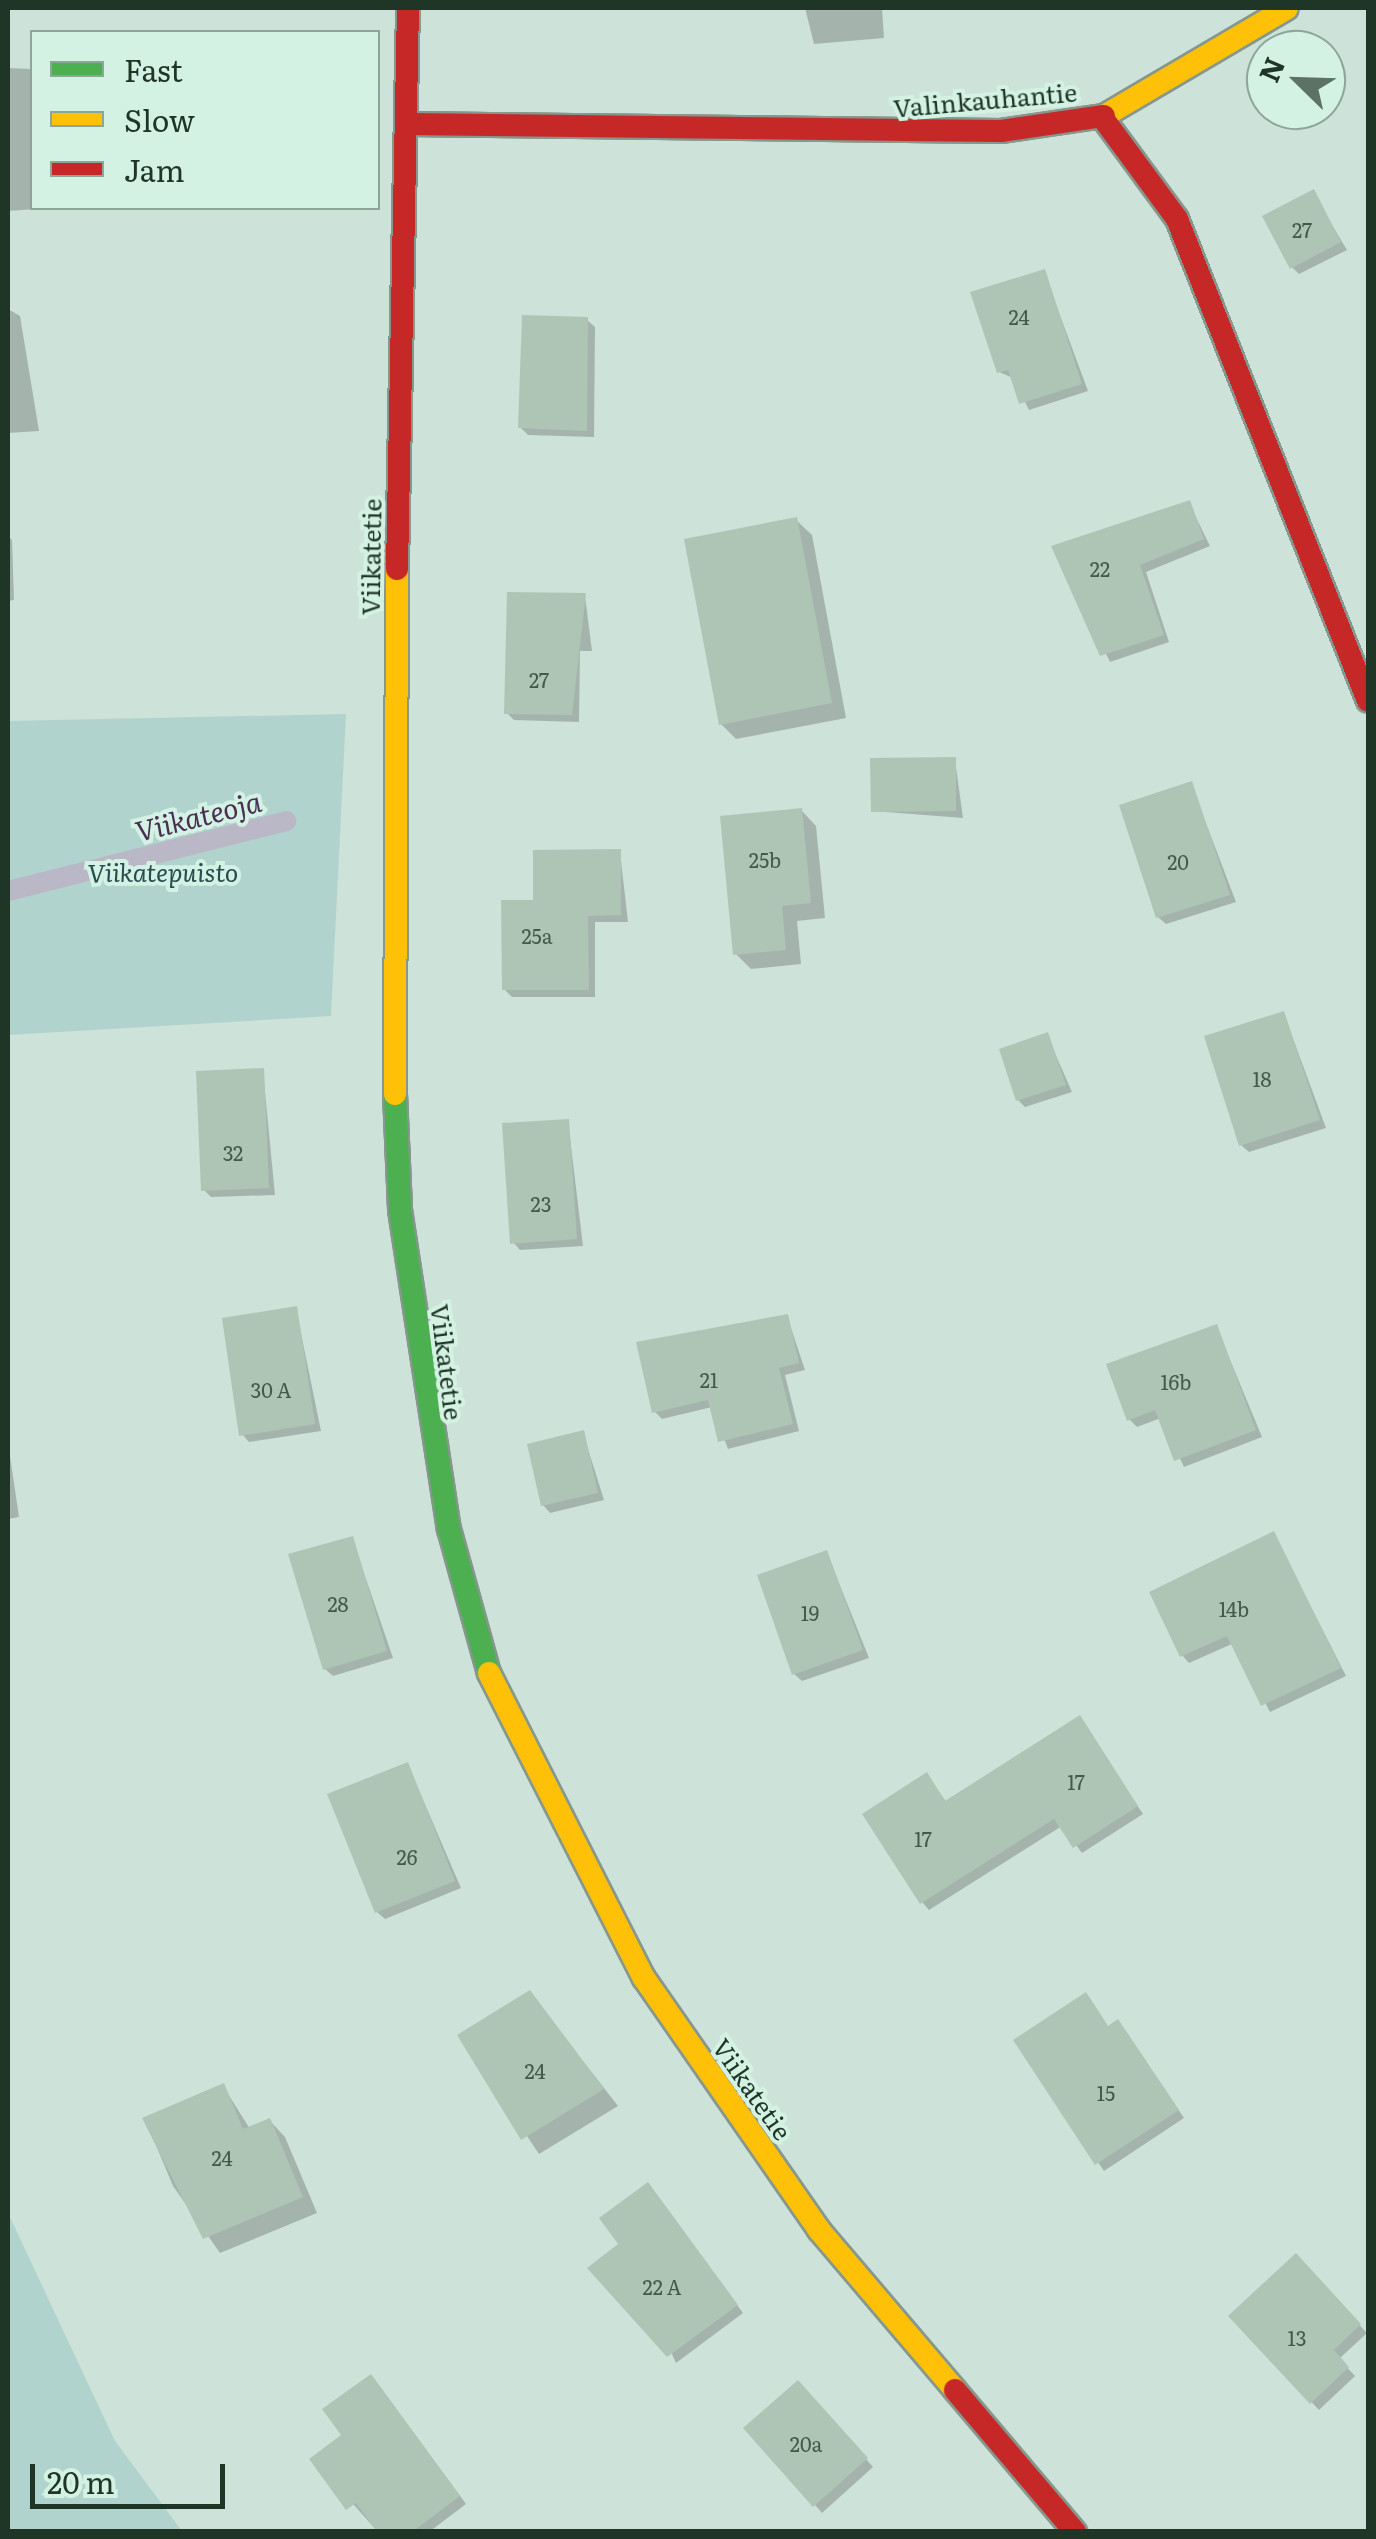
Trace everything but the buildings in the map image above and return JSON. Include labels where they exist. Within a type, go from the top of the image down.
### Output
[{"type":"street","name":"Viikatetie","points":[[408,8],[389,951],[400,1210],[427,1426],[464,1583],[489,1673],[644,1978],[819,2230],[1075,2532]]},
{"type":"street","points":[[1102,117],[1287,8]]},
{"type":"street","name":"Valinkauhantie","points":[[406,124],[887,136],[1102,117],[1177,218],[1368,701]]},
{"type":"green space","name":"Viikatepuisto","points":[[346,714],[331,1016],[8,1035],[8,721]]},
{"type":"green space","points":[[8,2213],[115,2441],[182,2531],[8,2531]]},
{"type":"waterway","name":"Viikateoja","points":[[8,891],[286,821]]},
{"type":"traffic: fast","points":[[395,1094],[400,1210],[449,1529],[489,1673]]},
{"type":"traffic: slow","points":[[1104,116],[1287,8]]},
{"type":"traffic: slow","points":[[395,1094],[397,569]]},
{"type":"traffic: slow","points":[[489,1673],[644,1978],[819,2230],[955,2390]]},
{"type":"traffic: jam","points":[[397,569],[408,8]]},
{"type":"traffic: jam","points":[[407,124],[1001,131],[1104,116]]},
{"type":"traffic: jam","points":[[1102,117],[1177,219],[1368,701]]},
{"type":"traffic: jam","points":[[955,2390],[1075,2532]]}]
